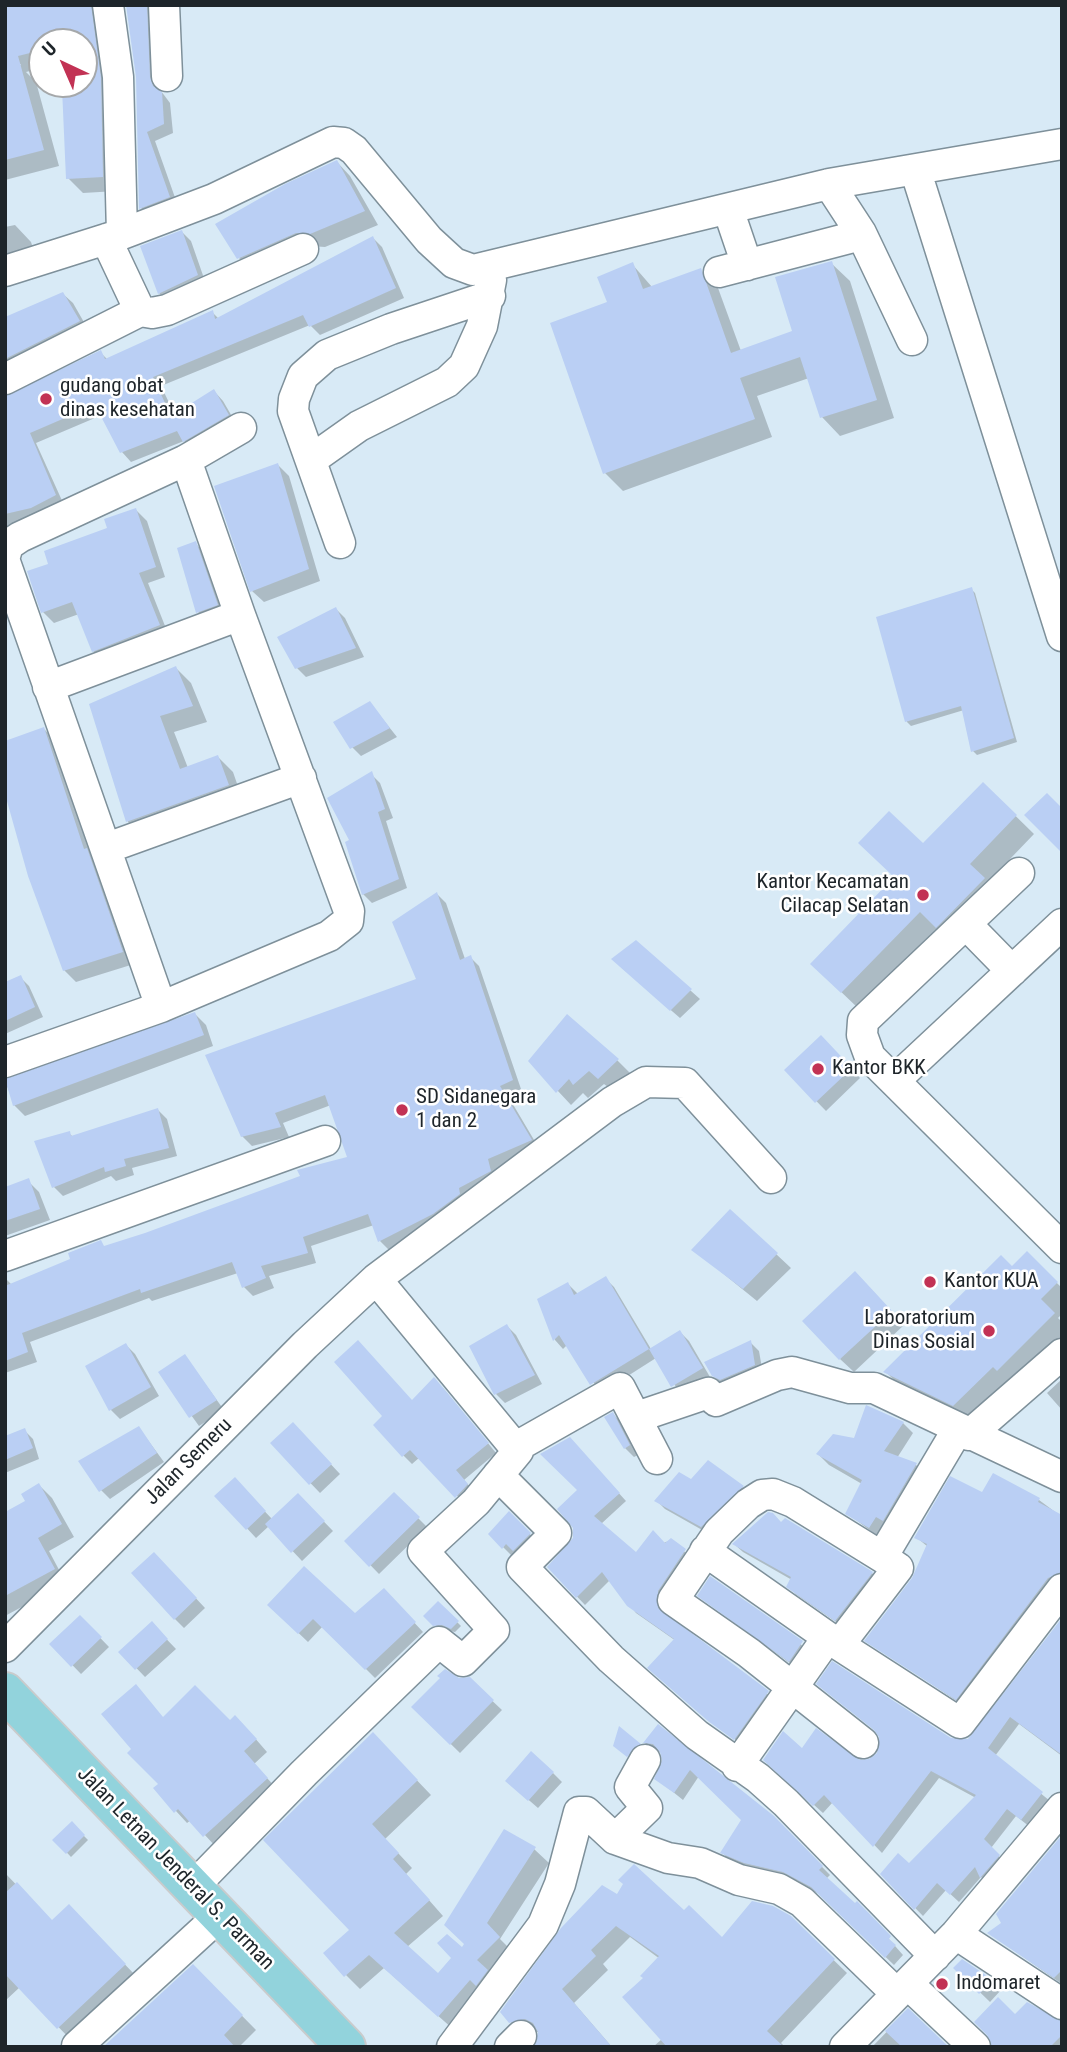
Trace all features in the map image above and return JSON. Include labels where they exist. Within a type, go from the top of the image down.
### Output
[{"type":"main road","name":"Jalan Letnan Jenderal S. Parman","points":[[5,1692],[346,2047]]},
{"type":"street","points":[[108,5],[118,78],[114,237],[141,311]]},
{"type":"street","points":[[164,5],[167,76]]},
{"type":"street","points":[[5,271],[114,237],[214,199],[333,142],[344,143],[354,150],[429,240],[454,263],[473,270],[829,184],[916,172],[1062,144]]},
{"type":"street","points":[[916,172],[1062,636]]},
{"type":"street","points":[[829,184],[861,235],[912,340]]},
{"type":"street","points":[[728,209],[733,268],[861,235]]},
{"type":"street","points":[[5,379],[141,311],[167,310],[303,249]]},
{"type":"street","points":[[311,460],[359,426],[447,382],[464,366],[473,351],[490,296],[492,266]]},
{"type":"street","points":[[341,542],[293,411],[294,399],[303,376],[327,355],[391,329],[490,296]]},
{"type":"street","points":[[5,556],[8,545],[20,537],[186,460],[241,428]]},
{"type":"street","points":[[5,1062],[161,1007],[329,936],[348,921],[349,911],[186,460]]},
{"type":"street","points":[[5,562],[161,1007]]},
{"type":"street","points":[[47,687],[240,615]]},
{"type":"street","points":[[107,848],[301,778]]},
{"type":"street","points":[[1019,873],[863,1021],[862,1035],[870,1057],[1062,1248]]},
{"type":"street","points":[[966,924],[1012,971]]},
{"type":"street","points":[[895,1080],[1062,924]]},
{"type":"street","name":"Jalan Semeru","points":[[5,1647],[305,1345],[376,1279],[612,1102],[646,1082],[685,1083],[771,1178]]},
{"type":"street","points":[[5,1256],[325,1141]]},
{"type":"street","points":[[192,1888],[304,1773],[439,1642],[463,1661],[494,1630],[423,1551],[476,1502],[518,1451],[376,1279]]},
{"type":"street","points":[[882,1558],[964,1432],[1062,1354]]},
{"type":"street","points":[[637,1417],[708,1393],[716,1401],[777,1375],[792,1372],[859,1387],[1062,1477]]},
{"type":"street","points":[[516,1447],[620,1388],[657,1459]]},
{"type":"street","points":[[498,1475],[556,1533],[522,1567],[611,1659],[737,1766],[758,1778],[786,1803],[935,1956]]},
{"type":"street","points":[[737,1766],[794,1689],[898,1567],[834,1526],[773,1494],[762,1495],[747,1504],[719,1532],[673,1600],[794,1689],[863,1743]]},
{"type":"street","points":[[705,1552],[833,1641],[960,1723],[1062,1589]]},
{"type":"street","points":[[615,1839],[647,1808],[630,1787],[646,1760]]},
{"type":"street","points":[[452,2047],[544,1925],[560,1884],[579,1812],[586,1812],[615,1839],[668,1858],[700,1863],[739,1880],[779,1889],[802,1902],[975,2047]]},
{"type":"street","points":[[845,2047],[956,1934],[1060,1814]]},
{"type":"street","points":[[77,2046],[219,1916]]},
{"type":"street","points":[[956,1934],[1062,2004]]},
{"type":"building","points":[[5,5],[91,5],[94,28],[28,28],[28,54],[18,56],[44,150],[5,160]]},
{"type":"building","points":[[126,5],[147,5],[150,77],[153,86],[162,92],[164,124],[147,132],[170,197],[139,209],[136,77]]},
{"type":"building","points":[[98,56],[103,177],[66,179],[62,98],[98,98]]},
{"type":"building","points":[[337,160],[365,211],[310,234],[296,233],[237,259],[215,224],[285,184]]},
{"type":"building","points":[[182,230],[198,275],[158,294],[140,246]]},
{"type":"building","points":[[373,236],[396,288],[309,327],[303,315],[153,377],[171,416],[214,389],[229,415],[183,442],[177,431],[120,453],[95,405],[30,433],[56,495],[31,508],[5,514],[5,396],[101,350],[105,359],[213,310],[215,319]]},
{"type":"building","points":[[832,261],[877,400],[820,418],[800,357],[740,378],[755,419],[603,474],[550,323],[607,302],[597,277],[633,262],[643,289],[701,268],[731,353],[792,331],[775,277]]},
{"type":"building","points":[[63,292],[80,321],[5,359],[5,317]]},
{"type":"building","points":[[278,463],[309,569],[250,592],[214,486]]},
{"type":"building","points":[[136,508],[156,567],[139,573],[160,625],[92,652],[72,602],[41,613],[27,571],[48,564],[44,551],[107,528],[104,519]]},
{"type":"building","points":[[196,541],[218,605],[196,613],[177,548]]},
{"type":"building","points":[[972,587],[1014,738],[971,752],[961,706],[905,722],[876,617]]},
{"type":"building","points":[[336,607],[356,648],[295,669],[277,637]]},
{"type":"building","points":[[176,666],[193,706],[160,716],[180,769],[218,755],[229,785],[126,822],[89,704]]},
{"type":"building","points":[[370,701],[390,728],[350,749],[333,722]]},
{"type":"building","points":[[44,727],[84,849],[87,848],[123,952],[63,971],[28,876],[5,794],[5,741]]},
{"type":"building","points":[[372,771],[385,809],[378,812],[399,879],[362,895],[345,842],[349,840],[327,798]]},
{"type":"building","name":"Kantor Kecamatan Cilacap Selatan","points":[[983,782],[1017,815],[970,864],[985,878],[936,928],[920,912],[841,993],[810,964],[894,877],[858,843],[889,811],[923,843]]},
{"type":"building","points":[[1047,793],[1062,808],[1062,853],[1024,815]]},
{"type":"building","points":[[437,892],[460,960],[471,955],[513,1080],[500,1086],[532,1140],[488,1159],[491,1171],[459,1188],[460,1194],[433,1214],[378,1242],[368,1214],[303,1237],[308,1253],[261,1266],[266,1278],[242,1288],[232,1262],[141,1293],[140,1289],[22,1333],[28,1352],[5,1361],[5,1286],[70,1259],[68,1253],[101,1240],[104,1246],[145,1233],[300,1176],[297,1170],[347,1157],[325,1095],[275,1113],[281,1127],[241,1137],[205,1055],[416,979],[392,922]]},
{"type":"building","points":[[636,940],[692,989],[670,1011],[611,959]]},
{"type":"building","points":[[21,975],[35,1007],[5,1021],[5,982]]},
{"type":"building","points":[[195,1012],[204,1035],[13,1106],[5,1079]]},
{"type":"building","points":[[567,1014],[619,1059],[598,1079],[589,1071],[573,1085],[569,1079],[556,1093],[528,1061]]},
{"type":"building","name":"Kantor BKK","points":[[821,1035],[852,1068],[815,1103],[784,1070]]},
{"type":"building","points":[[158,1108],[169,1148],[124,1159],[126,1166],[105,1172],[104,1167],[52,1188],[34,1141],[70,1131],[71,1136]]},
{"type":"building","points":[[29,1178],[40,1209],[5,1221],[5,1187]]},
{"type":"building","points":[[730,1209],[778,1253],[743,1289],[691,1250]]},
{"type":"building","name":"Laboratorium Dinas Sosial","points":[[1027,1251],[1058,1282],[1041,1299],[1055,1313],[997,1371],[993,1367],[953,1406],[883,1372],[1001,1255],[1012,1266]]},
{"type":"building","points":[[855,1271],[892,1311],[839,1360],[802,1321]]},
{"type":"building","points":[[606,1276],[649,1349],[590,1385],[559,1335],[553,1341],[537,1299],[568,1282],[574,1295]]},
{"type":"building","points":[[507,1324],[535,1375],[494,1395],[469,1346]]},
{"type":"building","points":[[680,1330],[703,1368],[671,1387],[649,1349]]},
{"type":"building","points":[[358,1340],[412,1400],[434,1377],[489,1443],[456,1470],[468,1484],[455,1498],[410,1450],[402,1457],[373,1425],[382,1416],[334,1362]]},
{"type":"building","points":[[751,1340],[755,1365],[720,1380],[712,1376],[704,1362]]},
{"type":"building","points":[[126,1343],[151,1387],[109,1411],[85,1366]]},
{"type":"building","points":[[185,1354],[217,1400],[189,1418],[158,1372]]},
{"type":"building","points":[[866,1405],[904,1422],[884,1451],[917,1463],[883,1521],[876,1517],[869,1528],[845,1514],[862,1480],[816,1454],[833,1434],[854,1438]]},
{"type":"building","points":[[613,1412],[630,1445],[624,1449],[604,1417]]},
{"type":"building","points":[[293,1422],[332,1464],[309,1485],[270,1443]]},
{"type":"building","points":[[139,1426],[157,1453],[99,1492],[78,1461]]},
{"type":"building","points":[[25,1428],[33,1448],[5,1460],[5,1436]]},
{"type":"building","points":[[570,1437],[620,1493],[594,1516],[636,1552],[653,1530],[665,1543],[671,1538],[686,1549],[658,1591],[658,1608],[769,1691],[734,1740],[647,1668],[674,1639],[627,1606],[602,1572],[576,1598],[547,1567],[573,1538],[573,1528],[557,1509],[577,1490],[540,1454]]},
{"type":"building","points":[[708,1460],[744,1486],[701,1527],[654,1501],[679,1472],[691,1479]]},
{"type":"building","points":[[993,1473],[1040,1498],[1038,1502],[1062,1515],[1062,1572],[1048,1578],[956,1700],[864,1641],[912,1578],[927,1544],[914,1538],[950,1476],[982,1492]]},
{"type":"building","points":[[235,1477],[266,1511],[246,1530],[214,1496]]},
{"type":"building","points":[[39,1483],[62,1524],[38,1538],[55,1569],[5,1596],[5,1512],[25,1501],[21,1494]]},
{"type":"building","points":[[394,1492],[420,1517],[369,1567],[344,1541]]},
{"type":"building","points":[[298,1493],[325,1521],[291,1553],[265,1524]]},
{"type":"building","points":[[509,1511],[531,1533],[513,1551],[506,1544],[502,1549],[488,1534]]},
{"type":"building","points":[[768,1512],[773,1513],[781,1522],[785,1518],[873,1572],[835,1621],[786,1587],[791,1577],[732,1544]]},
{"type":"building","points":[[154,1552],[197,1598],[174,1620],[131,1573]]},
{"type":"building","points":[[304,1566],[355,1613],[384,1588],[416,1622],[365,1670],[313,1619],[298,1634],[267,1605]]},
{"type":"building","points":[[710,1576],[803,1641],[789,1662],[697,1596]]},
{"type":"building","points":[[438,1601],[459,1621],[451,1629],[442,1625],[433,1626],[423,1616]]},
{"type":"building","points":[[80,1615],[102,1637],[71,1667],[49,1644]]},
{"type":"building","points":[[1062,1618],[1062,1755],[1010,1717],[988,1748],[1043,1792],[1021,1820],[1007,1809],[984,1839],[1000,1855],[980,1878],[975,1867],[950,1895],[937,1883],[914,1910],[880,1874],[898,1853],[909,1863],[976,1795],[931,1771],[873,1847],[824,1795],[813,1806],[763,1760],[783,1731],[802,1748],[816,1728],[860,1760],[869,1759],[877,1753],[879,1737],[874,1730],[816,1684],[832,1661],[951,1738],[968,1739]]},
{"type":"building","points":[[152,1621],[168,1639],[135,1670],[118,1652]]},
{"type":"building","points":[[445,1669],[459,1678],[470,1677],[494,1700],[450,1745],[411,1707],[440,1678],[437,1676]]},
{"type":"building","points":[[136,1684],[163,1717],[195,1685],[230,1720],[235,1715],[257,1739],[244,1751],[268,1778],[203,1837],[178,1809],[174,1813],[153,1788],[158,1784],[127,1753],[131,1749],[101,1714]]},
{"type":"building","points":[[658,1724],[774,1816],[823,1866],[819,1870],[855,1903],[857,1901],[891,1936],[889,1939],[896,1945],[885,1958],[811,1887],[783,1872],[744,1863],[720,1853],[741,1820],[690,1770],[674,1793],[654,1779],[662,1760],[660,1752],[653,1744],[643,1743]]},
{"type":"building","points":[[619,1726],[641,1744],[627,1757],[613,1746]]},
{"type":"building","points":[[373,1732],[418,1780],[372,1824],[399,1853],[393,1859],[430,1900],[394,1933],[438,1973],[451,1958],[437,1943],[447,1934],[462,1947],[464,1944],[444,1925],[504,1829],[536,1847],[487,1923],[500,1937],[477,1960],[488,1970],[476,1986],[470,1980],[438,2017],[369,1955],[344,1977],[323,1953],[349,1930],[263,1840]]},
{"type":"building","points":[[531,1751],[554,1772],[528,1801],[505,1781]]},
{"type":"building","points":[[72,1821],[85,1835],[66,1854],[52,1840]]},
{"type":"building","points":[[1062,1835],[1062,1970],[1054,1978],[987,1933],[1001,1923],[996,1914]]},
{"type":"building","points":[[634,1864],[684,1910],[689,1905],[722,1937],[752,1901],[773,1906],[791,1916],[835,1959],[767,2031],[784,2047],[667,2047],[622,1997],[643,1978],[640,1976],[659,1956],[616,1926],[591,1950],[596,1956],[562,1989],[612,2047],[534,2047],[538,2032],[533,2023],[525,2019],[509,2023],[500,2012],[561,1928],[602,1885],[617,1894],[623,1884],[618,1880]]},
{"type":"building","points":[[17,1882],[52,1920],[69,1904],[126,1964],[57,2029],[5,1974],[5,1893]]},
{"type":"building","points":[[962,1959],[993,1980],[979,1994],[953,1968]]},
{"type":"building","points":[[193,1964],[243,2015],[224,2035],[235,2047],[103,2047]]},
{"type":"building","points":[[998,1997],[1015,2014],[1027,2002],[1062,2021],[1062,2035],[1050,2047],[992,2047],[987,2035],[974,2022]]},
{"type":"building","points":[[908,2008],[949,2047],[902,2047],[885,2031]]},
{"type":"place","name":"gudang obat dinas kesehatan","points":[[46,399]]},
{"type":"place","name":"Kantor Kecamatan Cilacap Selatan","points":[[923,895]]},
{"type":"place","name":"Kantor BKK","points":[[818,1069]]},
{"type":"place","name":"SD Sidanegara 1 dan 2","points":[[402,1110]]},
{"type":"place","name":"Kantor KUA","points":[[930,1282]]},
{"type":"place","name":"Laboratorium Dinas Sosial","points":[[989,1331]]},
{"type":"place","name":"Indomaret","points":[[942,1984]]}]
